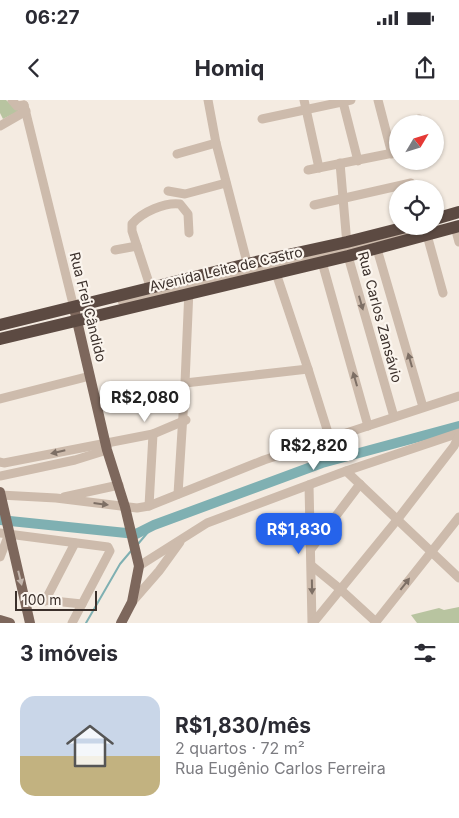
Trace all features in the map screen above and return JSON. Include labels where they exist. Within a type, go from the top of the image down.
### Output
[{"type":"highway","name":"Avenida Leite de Castro","points":[[444,224],[458,218]]},
{"type":"highway","points":[[444,219],[458,218]]},
{"type":"highway","name":"Avenida Leite de Castro","points":[[249,272],[276,273],[322,262],[389,234]]},
{"type":"highway","name":"Avenida Leite de Castro","points":[[0,325],[76,313],[348,250],[377,249],[417,235]]},
{"type":"highway","name":"Avenida Leite de Castro","points":[[0,339],[151,289],[190,286]]},
{"type":"main road","name":"Rua Frei Cândido","points":[[76,313],[106,446],[125,507],[138,566],[132,602],[121,623]]},
{"type":"main road","points":[[1,496],[6,532],[25,598],[30,623]]},
{"type":"main road","points":[[0,620],[10,623]]},
{"type":"street","points":[[12,100],[17,106],[26,105]]},
{"type":"street","points":[[208,100],[216,143],[249,272]]},
{"type":"street","points":[[304,100],[319,168]]},
{"type":"street","points":[[306,111],[318,100]]},
{"type":"street","points":[[378,100],[389,134]]},
{"type":"street","points":[[262,120],[347,101],[358,161]]},
{"type":"street","points":[[0,126],[26,105]]},
{"type":"street","name":"Rua Frei Cândido","points":[[26,105],[76,313]]},
{"type":"street","points":[[177,154],[216,143]]},
{"type":"street","points":[[308,170],[389,154]]},
{"type":"street","name":"Rua Carlos Zansávio","points":[[340,163],[348,250],[394,417]]},
{"type":"street","points":[[168,191],[185,194],[226,183]]},
{"type":"street","points":[[314,205],[389,188]]},
{"type":"street","points":[[151,289],[132,231],[132,224],[141,216],[174,203],[180,204],[188,214],[189,233]]},
{"type":"street","points":[[444,222],[458,218],[459,241]]},
{"type":"street","points":[[348,250],[411,235]]},
{"type":"street","points":[[429,235],[444,293]]},
{"type":"street","points":[[116,250],[137,246]]},
{"type":"street","points":[[377,249],[423,407]]},
{"type":"street","points":[[322,262],[368,426]]},
{"type":"street","points":[[276,273],[330,439]]},
{"type":"street","points":[[179,493],[187,383],[190,286]]},
{"type":"street","points":[[0,330],[76,313]]},
{"type":"street","points":[[187,383],[308,369]]},
{"type":"street","points":[[0,399],[90,376]]},
{"type":"street","points":[[1,496],[56,498],[138,508],[149,506],[264,460],[459,396]]},
{"type":"street","points":[[0,462],[106,446],[153,434],[184,420]]},
{"type":"street","points":[[149,506],[153,434]]},
{"type":"street","points":[[313,623],[456,448],[459,435]]},
{"type":"street","points":[[138,566],[207,523],[346,470],[459,435]]},
{"type":"street","points":[[0,476],[75,460],[106,446]]},
{"type":"street","points":[[346,470],[459,578]]},
{"type":"street","points":[[311,549],[360,484]]},
{"type":"street","points":[[56,498],[119,485]]},
{"type":"street","points":[[308,485],[313,623]]},
{"type":"street","points":[[312,566],[376,623],[459,517]]},
{"type":"street","points":[[0,557],[6,532],[75,543],[106,545],[110,551],[72,623]]},
{"type":"street","points":[[132,602],[159,571],[183,538]]},
{"type":"street","points":[[45,601],[75,543]]},
{"type":"street","points":[[25,598],[82,604]]},
{"type":"green space","points":[[0,100],[6,100],[19,111],[3,119],[0,113]]},
{"type":"green space","points":[[459,607],[459,623],[417,623],[411,615],[439,608],[444,610]]},
{"type":"waterway","points":[[0,520],[136,534],[154,525],[322,463],[459,426]]},
{"type":"waterway","points":[[138,544],[154,525]]},
{"type":"waterway","points":[[86,623],[120,564],[131,551]]}]
